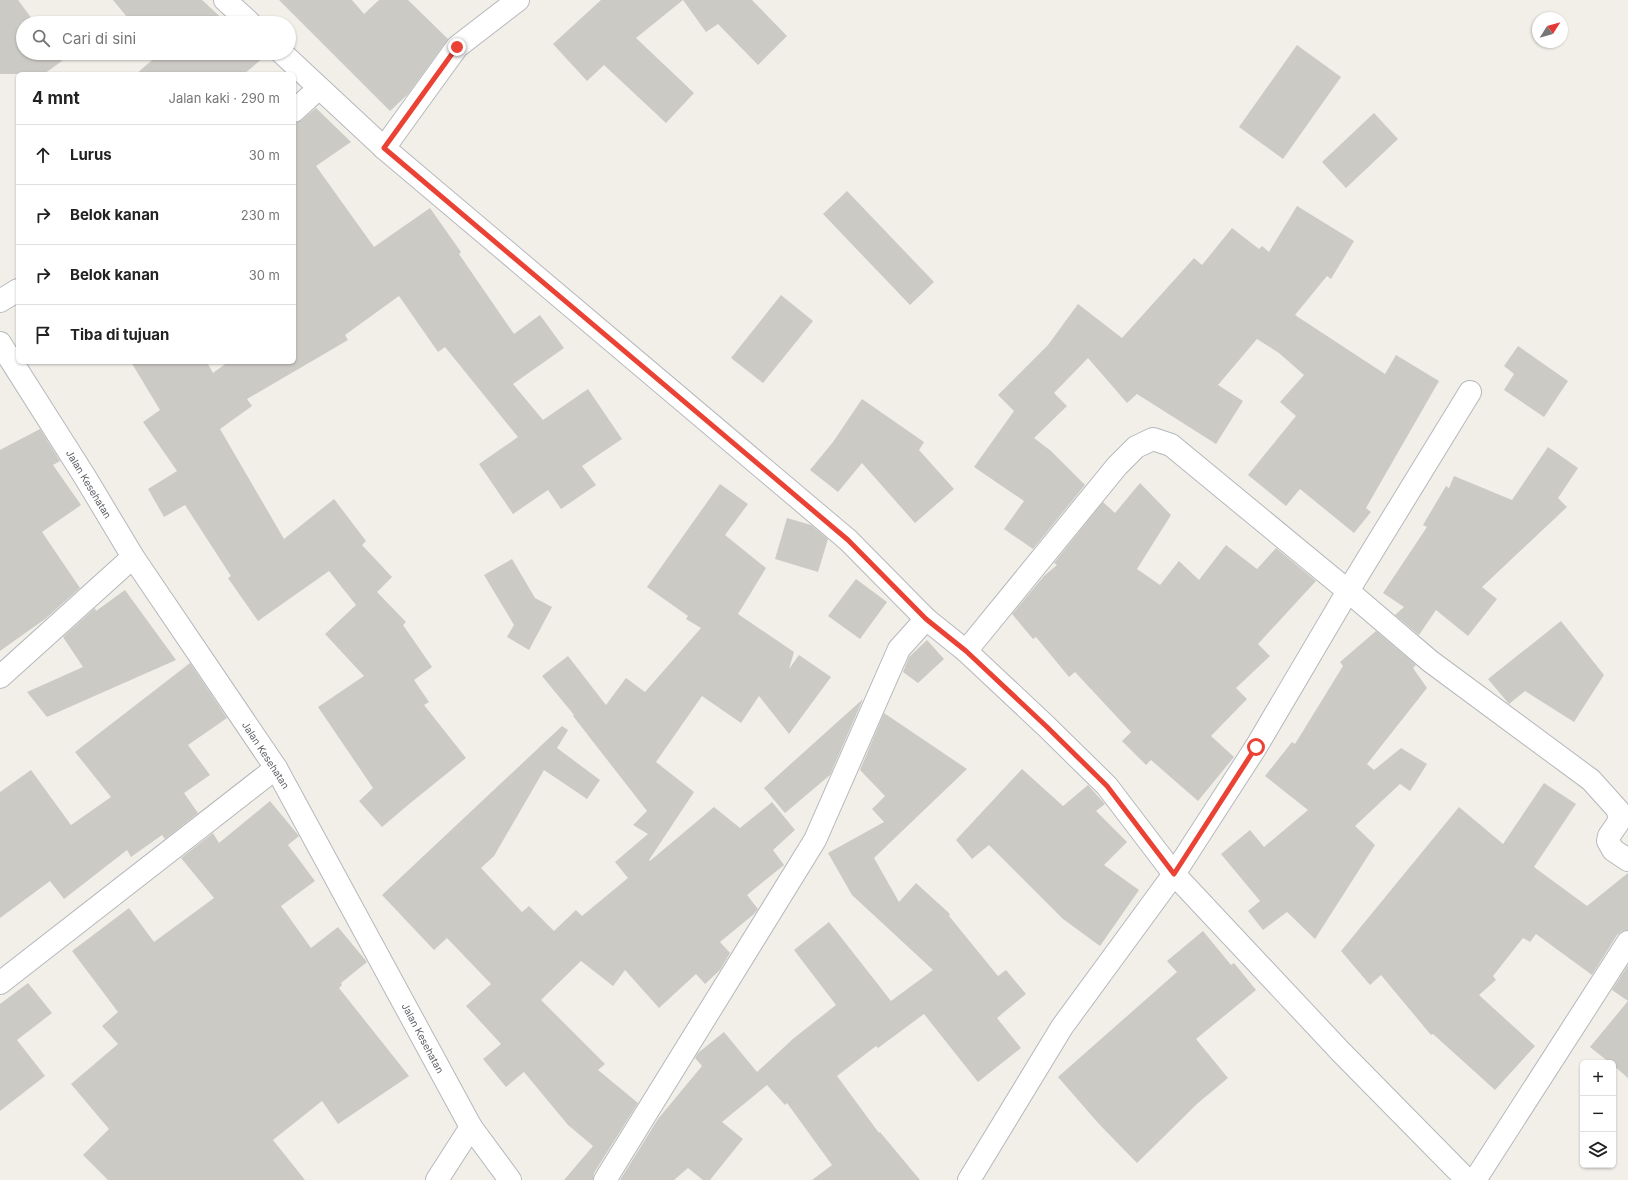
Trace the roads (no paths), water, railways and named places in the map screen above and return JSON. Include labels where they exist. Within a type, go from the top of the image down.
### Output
[{"type":"street","points":[[225,0],[242,16]]},
{"type":"street","points":[[384,148],[457,47],[518,0]]},
{"type":"street","points":[[289,60],[384,148],[848,540],[926,619],[966,651],[1047,727],[1107,786],[1174,874],[1341,1052],[1468,1180]]},
{"type":"street","points":[[296,109],[319,88]]},
{"type":"street","points":[[0,301],[16,291]]},
{"type":"street","name":"Jalan Kesehatan","points":[[0,343],[85,477],[132,557],[276,768],[471,1127],[510,1180]]},
{"type":"street","points":[[969,1180],[1062,1027],[1174,874],[1256,747],[1348,591],[1470,392]]},
{"type":"street","points":[[966,651],[1117,466],[1136,447],[1153,439],[1171,445],[1348,591],[1430,661],[1591,780],[1618,810],[1618,822],[1609,836],[1608,841],[1613,850],[1628,860]]},
{"type":"street","points":[[0,677],[132,557]]},
{"type":"street","points":[[605,1180],[815,840],[899,649],[926,619]]},
{"type":"street","points":[[0,983],[276,768]]},
{"type":"street","points":[[1475,1180],[1628,942]]},
{"type":"street","points":[[437,1180],[471,1127]]}]
